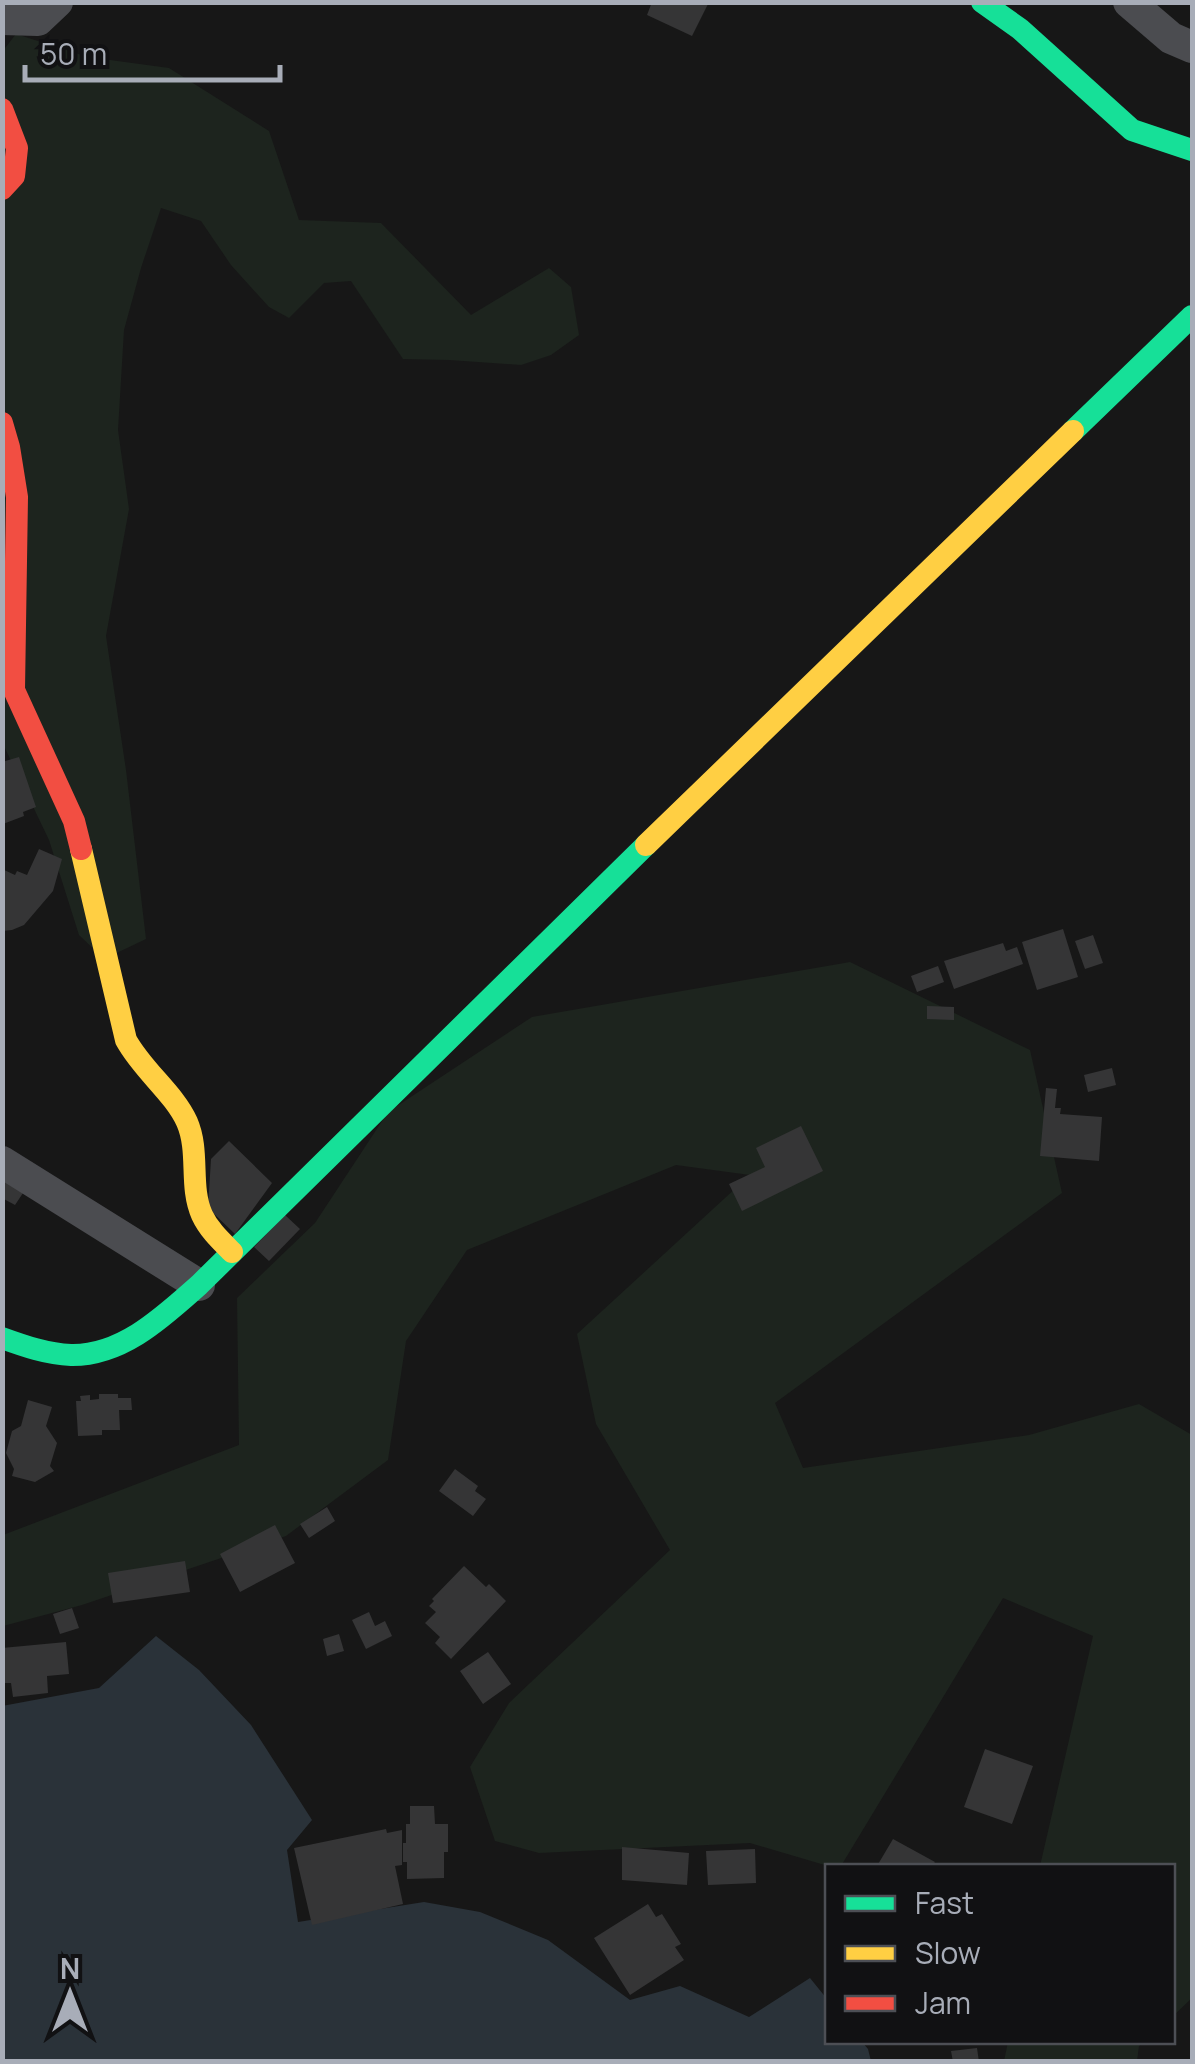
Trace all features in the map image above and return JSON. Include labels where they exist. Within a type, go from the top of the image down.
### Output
[{"type":"street","points":[[2,18],[38,20],[58,2]]},
{"type":"street","points":[[982,2],[1020,29],[1132,130],[1192,150]]},
{"type":"street","points":[[1130,2],[1171,38],[1192,47]]},
{"type":"street","points":[[2,109],[17,148],[14,176],[2,189]]},
{"type":"street","points":[[2,1338],[50,1353],[83,1356],[116,1348],[156,1323],[1192,316]]},
{"type":"street","points":[[2,423],[17,497],[14,690],[74,821],[126,1040],[141,1065],[174,1100],[187,1121],[194,1140],[200,1212],[210,1230],[232,1252]]},
{"type":"street","points":[[2,1162],[199,1285]]},
{"type":"shaded area","points":[[16,34],[88,57],[169,68],[269,131],[299,220],[381,223],[471,315],[549,268],[571,287],[579,335],[551,355],[521,365],[403,359],[351,281],[324,283],[289,318],[269,307],[231,265],[201,221],[161,208],[124,330],[118,430],[129,509],[106,636],[146,939],[104,959],[79,935],[49,840],[3,744],[2,52]]},
{"type":"shaded area","points":[[850,962],[1030,1050],[1062,1193],[775,1403],[803,1468],[1029,1435],[1139,1404],[1192,1435],[1192,1998],[1175,2014],[1175,1864],[1040,1864],[1093,1636],[1003,1598],[842,1864],[825,1865],[750,1843],[539,1853],[495,1841],[470,1767],[509,1703],[670,1550],[596,1424],[577,1334],[750,1175],[676,1165],[467,1250],[406,1341],[388,1460],[286,1536],[82,1605],[3,1626],[3,1535],[239,1445],[237,1298],[315,1223],[388,1112],[532,1017]]},
{"type":"shaded area","points":[[156,1636],[199,1670],[251,1725],[312,1820],[287,1850],[298,1922],[424,1902],[480,1912],[548,1940],[630,2000],[680,1986],[749,2017],[810,1978],[825,1997],[825,2044],[864,2044],[871,2061],[3,2061],[2,1706],[99,1688]]},
{"type":"shaded area","points":[[1008,2044],[1142,2044],[1137,2061],[1004,2061]]},
{"type":"building","points":[[652,2],[709,2],[692,36],[647,15]]},
{"type":"building","points":[[19,757],[36,807],[3,824],[2,762]]},
{"type":"building","points":[[39,849],[62,859],[53,891],[24,925],[2,931],[2,869],[27,875]]},
{"type":"building","points":[[1063,929],[1078,977],[1037,990],[1022,942]]},
{"type":"building","points":[[1093,935],[1103,963],[1085,969],[1075,941]]},
{"type":"building","points":[[1003,943],[1006,951],[1017,947],[1023,964],[954,989],[944,961]]},
{"type":"building","points":[[938,966],[944,982],[917,992],[911,976]]},
{"type":"building","points":[[927,1006],[954,1007],[954,1020],[927,1019]]},
{"type":"building","points":[[1112,1068],[1116,1085],[1088,1092],[1084,1075]]},
{"type":"building","points":[[1046,1088],[1057,1089],[1055,1108],[1061,1108],[1060,1114],[1102,1117],[1099,1161],[1040,1156]]},
{"type":"building","points":[[801,1126],[823,1171],[742,1211],[729,1184],[765,1167],[756,1148]]},
{"type":"building","points":[[229,1141],[272,1183],[235,1234],[208,1208],[211,1159]]},
{"type":"building","points":[[2,1176],[25,1190],[15,1205],[2,1198]]},
{"type":"building","points":[[285,1215],[300,1229],[269,1261],[254,1247]]},
{"type":"building","points":[[99,1394],[131,1398],[132,1410],[119,1410],[120,1430],[78,1436],[76,1401],[81,1401],[80,1396],[90,1395],[90,1400],[99,1399]]},
{"type":"building","points":[[28,1400],[52,1407],[46,1426],[57,1443],[50,1466],[54,1471],[35,1482],[12,1476],[14,1469],[6,1453],[12,1431],[21,1426]]},
{"type":"building","points":[[455,1469],[478,1486],[475,1491],[486,1499],[473,1516],[439,1491]]},
{"type":"building","points":[[327,1507],[335,1521],[309,1538],[300,1524]]},
{"type":"building","points":[[275,1525],[295,1563],[240,1592],[220,1554]]},
{"type":"building","points":[[185,1561],[190,1592],[113,1603],[108,1573]]},
{"type":"building","points":[[464,1566],[506,1601],[451,1659],[435,1643],[440,1637],[425,1623],[436,1612],[429,1606],[432,1599]]},
{"type":"building","points":[[72,1608],[79,1628],[60,1634],[53,1614]]},
{"type":"building","points":[[369,1612],[375,1626],[385,1621],[392,1636],[366,1649],[352,1620]]},
{"type":"building","points":[[339,1634],[344,1651],[327,1656],[323,1639]]},
{"type":"building","points":[[66,1642],[69,1674],[47,1676],[48,1693],[13,1697],[11,1683],[2,1683],[2,1648]]},
{"type":"building","points":[[488,1652],[511,1684],[483,1704],[460,1671]]},
{"type":"building","points":[[985,1749],[1033,1766],[1012,1824],[964,1807]]},
{"type":"building","points":[[410,1806],[434,1806],[435,1824],[448,1824],[444,1878],[407,1879],[403,1843],[406,1824],[410,1824]]},
{"type":"building","points":[[386,1829],[387,1833],[402,1830],[402,1865],[395,1866],[403,1904],[312,1925],[294,1848]]},
{"type":"building","points":[[893,1839],[935,1862],[934,1864],[878,1864]]},
{"type":"building","points":[[622,1847],[689,1853],[687,1885],[622,1880]]},
{"type":"building","points":[[755,1849],[756,1883],[708,1885],[706,1851]]},
{"type":"building","points":[[648,1904],[656,1917],[662,1914],[681,1944],[675,1947],[684,1960],[630,1995],[594,1938]]},
{"type":"building","points":[[977,2048],[979,2062],[953,2062],[951,2051]]},
{"type":"traffic: fast","points":[[982,2],[1020,29],[1132,130],[1192,150]]},
{"type":"traffic: fast","points":[[1073,431],[1192,316]]},
{"type":"traffic: fast","points":[[2,1338],[53,1353],[90,1354],[124,1342],[156,1321],[199,1285],[646,845]]},
{"type":"traffic: slow","points":[[646,845],[1073,431]]},
{"type":"traffic: slow","points":[[81,849],[126,1040],[187,1122],[198,1204],[208,1226],[232,1252]]},
{"type":"traffic: jam","points":[[2,109],[17,148],[14,176],[2,189]]},
{"type":"traffic: jam","points":[[2,423],[17,497],[14,690],[74,821],[81,849]]}]
